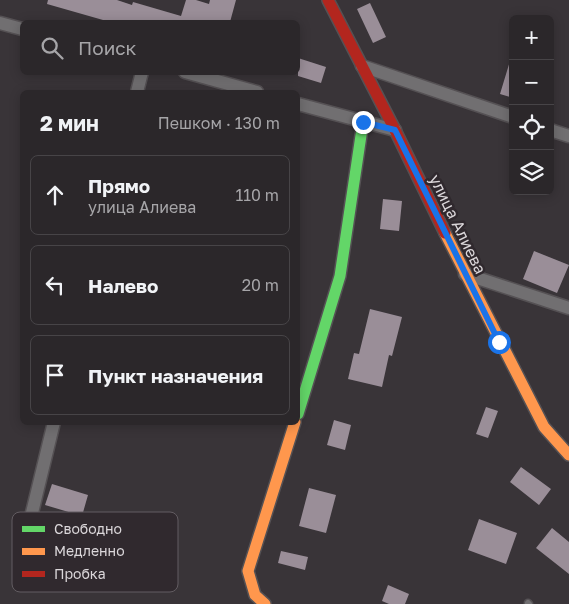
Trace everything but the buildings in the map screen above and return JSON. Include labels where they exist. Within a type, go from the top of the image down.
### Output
[{"type":"street","name":"улица Алиева","points":[[328,0],[544,427],[569,455]]},
{"type":"street","points":[[0,23],[20,28]]},
{"type":"street","points":[[362,66],[509,116]]},
{"type":"street","points":[[138,90],[141,75]]},
{"type":"street","points":[[196,75],[250,90]]},
{"type":"street","points":[[300,105],[395,130]]},
{"type":"street","points":[[300,407],[340,276],[363,122]]},
{"type":"street","points":[[554,131],[569,136]]},
{"type":"street","points":[[465,274],[569,308]]},
{"type":"street","points":[[32,512],[53,425]]},
{"type":"street","points":[[265,604],[255,595],[248,572],[294,425]]},
{"type":"traffic: fast","points":[[300,407],[340,276],[363,122]]},
{"type":"traffic: slow","points":[[445,233],[544,427],[569,455]]},
{"type":"traffic: slow","points":[[265,604],[255,595],[248,571],[294,425]]},
{"type":"traffic: jam","points":[[328,0],[395,130],[445,233]]},
{"type":"route","points":[[363,122],[395,130],[499,342]]}]
